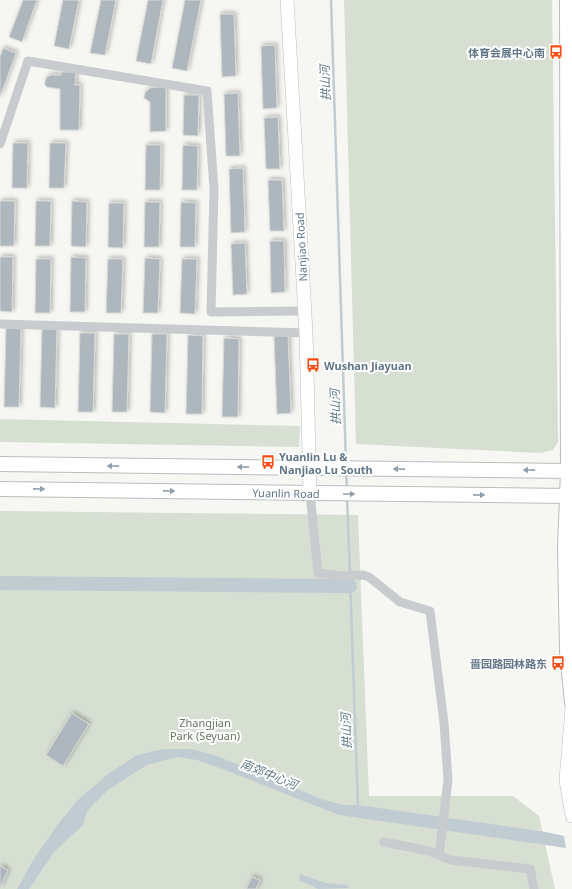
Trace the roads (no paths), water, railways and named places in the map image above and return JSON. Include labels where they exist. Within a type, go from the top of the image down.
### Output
[{"type":"main road","points":[[567,0],[570,497],[565,549],[567,635],[572,703]]},
{"type":"main road","points":[[0,464],[570,471]]},
{"type":"main road","name":"Yuanlin Road","points":[[0,489],[570,497]]},
{"type":"street","name":"Nanjiao Road","points":[[287,0],[306,333],[310,494]]},
{"type":"street","points":[[0,144],[28,61],[207,91],[214,189],[211,312],[304,311]]},
{"type":"street","points":[[0,324],[306,333]]},
{"type":"street","points":[[310,494],[318,573],[343,576],[363,575],[369,577],[400,602],[430,611],[444,723],[448,780],[439,855]]},
{"type":"street","points":[[572,708],[566,780],[572,816]]},
{"type":"street","points":[[384,842],[429,851],[451,860],[530,869],[534,889]]},
{"type":"waterway","name":"拱山河","points":[[331,0],[346,463]]},
{"type":"waterway","name":"拱山河","points":[[346,472],[347,489]]},
{"type":"waterway","name":"拱山河","points":[[347,498],[350,573]]},
{"type":"waterway","name":"拱山河","points":[[350,578],[358,807]]},
{"type":"waterway","points":[[0,583],[350,586]]},
{"type":"place","name":"体育会展中心南","points":[[556,52]]},
{"type":"place","name":"Wushan Jiayuan","points":[[313,365]]},
{"type":"place","name":"Yuanlin Lu & Nanjiao Lu South","points":[[268,462]]},
{"type":"place","name":"啬园路园林路东","points":[[558,663]]},
{"type":"park label","name":"Zhangjian Park (Seyuan)","points":[[205,728]]},
{"type":"water label","name":"南郊中心河","points":[[269,774]]}]
